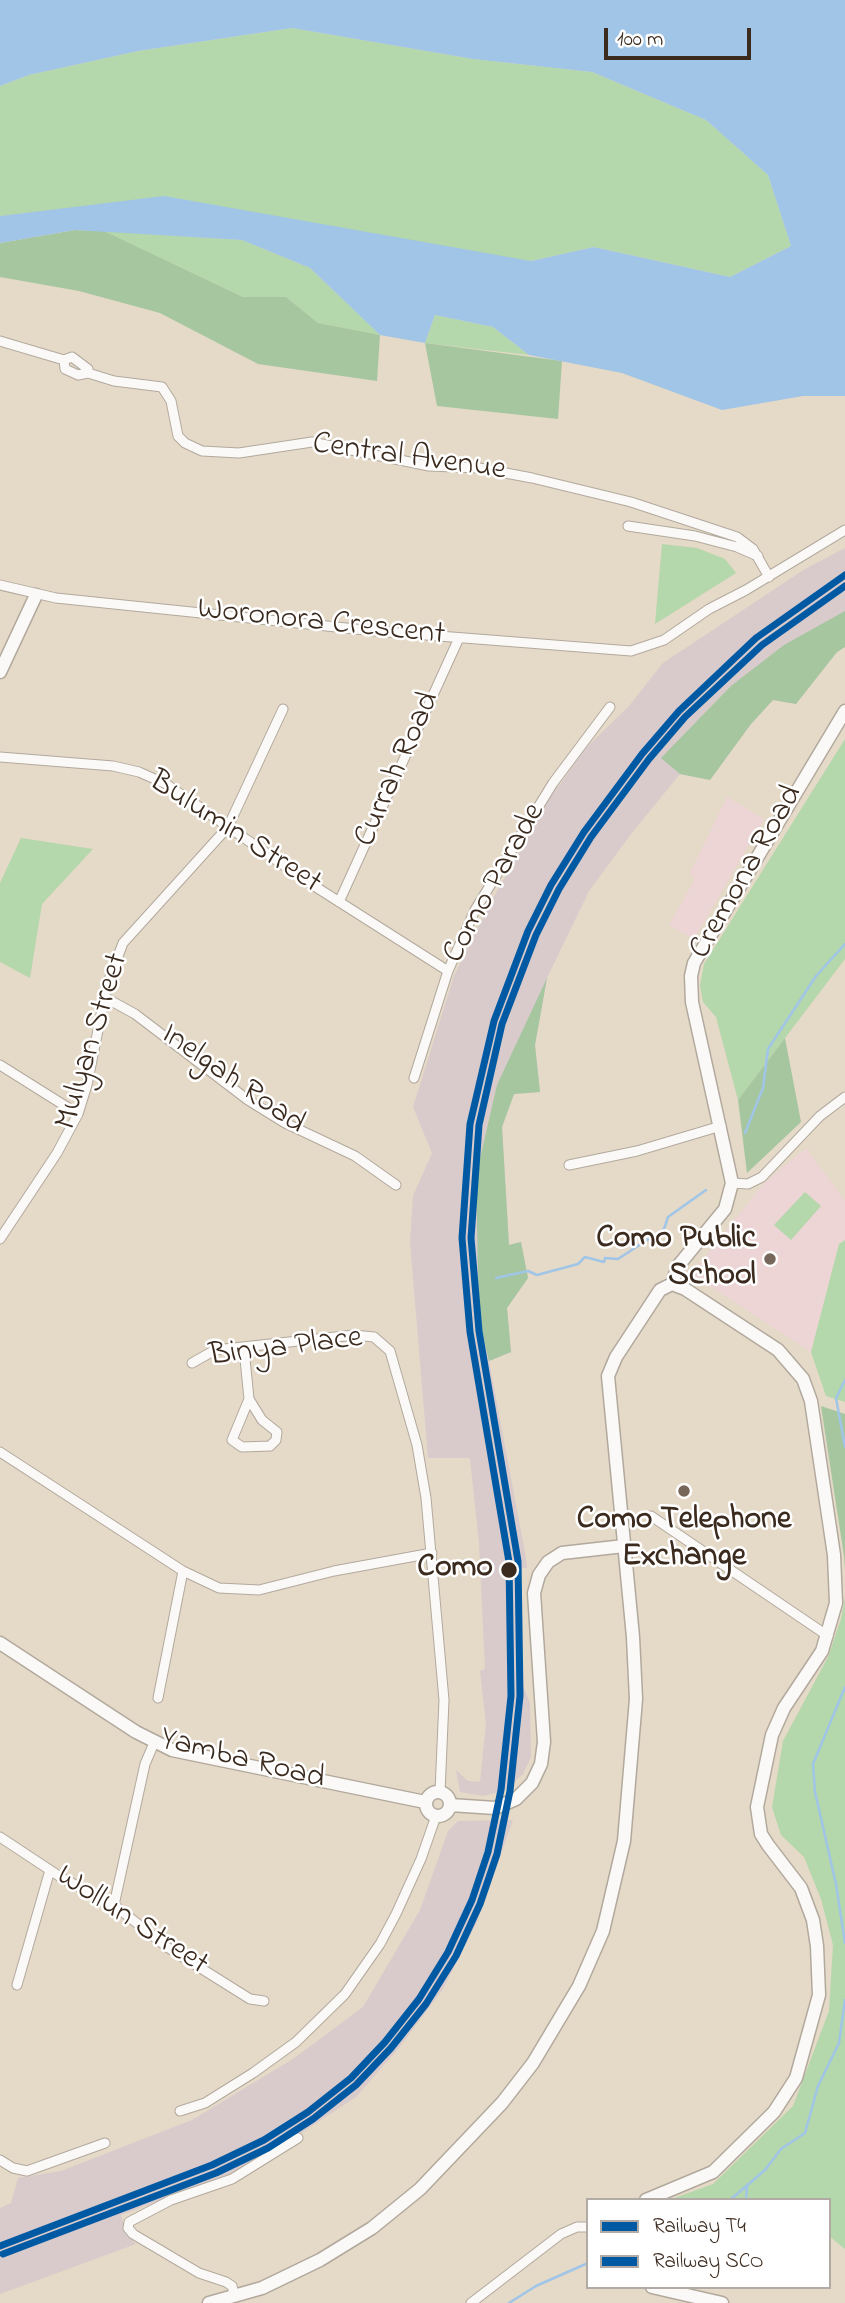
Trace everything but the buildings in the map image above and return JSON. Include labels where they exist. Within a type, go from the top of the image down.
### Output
[{"type":"street","name":"Central Avenue","points":[[0,341],[64,360],[65,369],[71,372],[88,373],[114,382],[162,387],[171,401],[178,436],[192,448],[239,453],[312,442],[429,466],[507,473],[685,518],[737,537],[758,556],[769,577]]},
{"type":"street","points":[[628,526],[695,536],[737,547],[758,556]]},
{"type":"street","points":[[769,577],[845,530]]},
{"type":"street","name":"Woronora Crescent","points":[[0,585],[36,595],[616,652],[644,648],[664,640],[709,610],[769,577]]},
{"type":"street","points":[[0,672],[36,595]]},
{"type":"street","name":"Currah Road","points":[[339,902],[459,638]]},
{"type":"street","name":"Como Parade","points":[[414,1078],[448,971],[492,880],[553,783],[610,707]]},
{"type":"street","name":"Mulyan Street","points":[[0,1239],[78,1114],[88,1086],[112,965],[123,943],[228,827],[283,709]]},
{"type":"street","name":"Cremona Road","points":[[732,1183],[692,1002],[691,976],[694,963],[845,711]]},
{"type":"street","name":"Bulumin Street","points":[[0,757],[113,766],[138,772],[166,785],[339,902],[448,971]]},
{"type":"street","name":"Inelgah Road","points":[[104,997],[135,1014],[267,1112],[355,1156],[396,1185]]},
{"type":"street","points":[[0,1065],[78,1114]]},
{"type":"street","points":[[209,2303],[262,2288],[320,2260],[372,2228],[420,2189],[502,2104],[533,2063],[579,1986],[603,1931],[615,1887],[631,1793],[635,1669],[608,1376],[617,1357],[660,1290],[672,1284],[678,1266],[725,1209],[732,1183],[755,1182],[820,1116],[845,1097]]},
{"type":"street","points":[[569,1165],[637,1151],[721,1126]]},
{"type":"street","points":[[651,2198],[713,2172],[774,2112],[796,2078],[819,1996],[817,1946],[813,1920],[801,1888],[761,1834],[757,1807],[772,1735],[828,1636],[836,1603],[835,1572],[811,1401],[803,1379],[786,1356],[685,1289],[672,1284]]},
{"type":"street","name":"Binya Place","points":[[192,1363],[208,1352],[354,1335],[368,1335],[380,1340],[393,1357],[417,1446],[432,1553]]},
{"type":"street","points":[[244,1349],[249,1399],[262,1420],[277,1432],[276,1440],[270,1446],[242,1447],[234,1443],[233,1435],[249,1399]]},
{"type":"street","points":[[0,1452],[183,1571],[219,1588],[259,1590],[334,1571],[432,1553],[445,1707],[440,1792]]},
{"type":"street","points":[[650,1516],[828,1636]]},
{"type":"street","points":[[450,1805],[474,1809],[495,1808],[516,1799],[532,1783],[544,1753],[534,1592],[539,1574],[548,1562],[562,1553],[624,1546]]},
{"type":"street","points":[[158,1698],[183,1571]]},
{"type":"street","name":"Yamba Road","points":[[0,1643],[154,1743],[191,1755],[425,1802]]},
{"type":"street","points":[[114,1905],[145,1764],[154,1743]]},
{"type":"street","points":[[440,1792],[446,1796],[450,1805],[446,1812],[436,1816],[429,1813],[425,1802],[432,1793],[440,1792]]},
{"type":"street","points":[[180,2111],[205,2103],[253,2073],[306,2034],[345,1993],[380,1944],[396,1914],[421,1859],[436,1816]]},
{"type":"street","name":"Wollun Street","points":[[0,1837],[50,1870],[114,1905],[167,1947],[250,1999],[264,2001]]},
{"type":"street","points":[[17,1985],[50,1870]]},
{"type":"street","points":[[235,2296],[226,2282],[199,2273],[133,2234],[128,2228],[129,2222],[171,2200],[232,2179],[298,2138]]},
{"type":"street","points":[[0,2160],[27,2172],[105,2143]]},
{"type":"street","points":[[471,2303],[561,2234],[577,2227],[586,2227]]},
{"type":"street","points":[[664,2289],[694,2294],[722,2303]]},
{"type":"shaded area","points":[[845,548],[845,647],[837,652],[796,704],[773,700],[751,724],[710,780],[680,774],[589,891],[547,978],[535,1045],[540,1092],[514,1094],[502,1127],[509,1245],[521,1242],[528,1278],[507,1308],[511,1352],[489,1361],[526,1558],[527,1568],[522,1568],[519,1591],[519,1642],[522,1683],[530,1703],[531,1757],[523,1774],[505,1790],[484,1796],[460,1792],[456,1770],[468,1781],[480,1782],[486,1724],[480,1671],[485,1669],[479,1543],[470,1458],[428,1458],[410,1242],[413,1196],[432,1153],[413,1107],[454,976],[487,909],[550,798],[587,747],[629,706],[663,663],[805,569]]},
{"type":"shaded area","points":[[727,797],[764,819],[694,939],[669,925],[695,879],[690,873]]},
{"type":"shaded area","name":"Como Public School","points":[[806,1148],[845,1201],[845,1240],[839,1244],[811,1352],[691,1274],[765,1182]]},
{"type":"shaded area","points":[[513,1820],[477,1922],[443,1989],[398,2049],[356,2097],[280,2147],[229,2174],[121,2215],[127,2235],[136,2244],[0,2294],[0,2208],[11,2203],[18,2178],[61,2171],[192,2120],[293,2059],[363,2007],[420,1910],[448,1831],[458,1821]]},
{"type":"green space","points":[[292,28],[473,59],[592,72],[706,120],[768,175],[791,246],[730,277],[594,247],[531,261],[47,211],[0,216],[0,86],[29,75],[138,51]]},
{"type":"green space","points":[[75,230],[104,231],[243,297],[286,297],[318,323],[380,335],[377,381],[258,364],[160,313],[79,291],[0,277],[0,243]]},
{"type":"green space","points":[[104,231],[242,240],[310,268],[380,335],[318,323],[286,297],[243,297]]},
{"type":"green space","points":[[435,315],[493,327],[529,355],[425,343]]},
{"type":"green space","points":[[425,343],[562,361],[558,419],[437,406]]},
{"type":"green space","points":[[662,544],[697,548],[725,559],[736,573],[655,624]]},
{"type":"green space","points":[[845,611],[845,647],[837,652],[796,704],[773,700],[751,724],[710,780],[680,774],[661,758],[731,686],[784,645]]},
{"type":"green space","points":[[845,739],[845,959],[738,1100],[716,1017],[703,1002],[700,985],[704,964]]},
{"type":"green space","points":[[21,838],[93,849],[42,904],[30,978],[0,962],[0,883]]},
{"type":"green space","points":[[547,978],[535,1045],[540,1092],[514,1094],[502,1127],[509,1245],[521,1242],[528,1278],[507,1308],[511,1352],[489,1361],[479,1318],[476,1176],[497,1085]]},
{"type":"green space","points":[[785,1038],[801,1122],[747,1173],[738,1100]]},
{"type":"green space","points":[[805,1192],[821,1206],[791,1240],[774,1225]]},
{"type":"green space","points":[[845,1240],[845,1402],[826,1396],[811,1352],[839,1244]]},
{"type":"green space","points":[[821,1406],[845,1414],[845,1571],[844,1556]]},
{"type":"green space","points":[[845,1597],[845,2249],[831,2238],[831,2198],[674,2198],[713,2184],[793,2106],[829,2011],[833,1945],[821,1899],[804,1857],[781,1835],[772,1807],[783,1741],[828,1657],[841,1619]]},
{"type":"water","points":[[0,0],[845,0],[845,396],[803,396],[722,410],[622,373],[529,355],[493,327],[435,315],[425,343],[380,335],[310,268],[242,240],[75,230],[0,243],[0,216],[164,196],[531,261],[594,247],[730,277],[791,246],[768,175],[706,120],[592,72],[473,59],[292,28],[138,51],[29,75],[0,86]]},
{"type":"waterway","points":[[745,1133],[763,1088],[768,1049],[816,976],[845,944]]},
{"type":"waterway","points":[[496,1278],[528,1271],[537,1275],[578,1264],[585,1257],[604,1262],[605,1258],[618,1259],[664,1229],[668,1217],[706,1190]]},
{"type":"waterway","points":[[845,1380],[836,1398],[845,1447]]},
{"type":"waterway","points":[[845,1687],[813,1764],[815,1792],[836,1884],[845,1943]]},
{"type":"waterway","points":[[732,2198],[765,2170],[781,2149],[805,2133],[818,2086],[839,2043],[845,2000]]},
{"type":"waterway","points":[[746,2198],[747,2186]]},
{"type":"waterway","points":[[509,2303],[536,2286],[586,2264]]},
{"type":"rail line","name":"T4","points":[[0,2246],[212,2165],[264,2140],[308,2112],[351,2078],[385,2042],[419,1999],[448,1952],[472,1900],[488,1852],[501,1790],[511,1696],[509,1562],[470,1332],[462,1238],[470,1124],[494,1021],[528,931],[551,885],[584,832],[642,754],[679,711],[756,638],[845,575]]},
{"type":"rail line","name":"SCO","points":[[3,2254],[216,2173],[268,2148],[313,2119],[356,2085],[391,2048],[426,2004],[456,1956],[480,1904],[497,1854],[510,1791],[520,1696],[518,1561],[479,1331],[471,1238],[479,1125],[502,1024],[536,935],[559,889],[591,837],[649,759],[685,717],[762,645],[845,586]]},
{"type":"place","name":"Como Public School","points":[[770,1259]]},
{"type":"place","name":"Como Telephone Exchange","points":[[684,1491]]},
{"type":"place","name":"Como","points":[[509,1570]]}]
